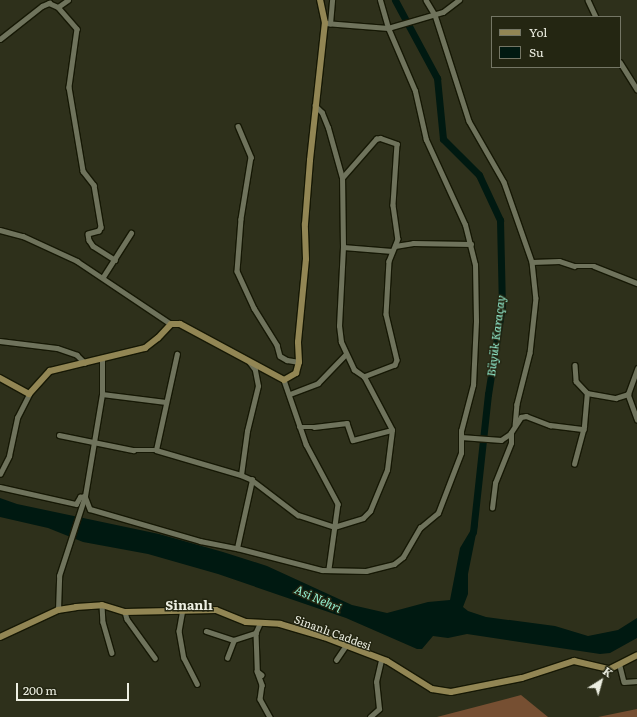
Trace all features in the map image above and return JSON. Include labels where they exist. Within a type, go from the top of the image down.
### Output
[{"type":"street","points":[[58,7],[68,0]]},
{"type":"street","points":[[320,0],[328,24]]},
{"type":"street","points":[[284,380],[296,373],[299,362],[298,342],[306,259],[305,224],[316,106],[332,0]]},
{"type":"street","points":[[85,496],[90,509],[200,542],[237,548],[322,570],[381,569],[403,557],[420,528],[438,513],[452,470],[459,458],[461,437],[474,374],[475,273],[471,244],[441,168],[426,140],[415,91],[388,28],[380,0]]},
{"type":"street","points":[[426,0],[469,121],[504,182],[532,262],[536,298],[530,352],[517,404],[515,425]]},
{"type":"street","points":[[328,24],[388,28],[432,16],[459,0]]},
{"type":"street","points":[[588,0],[596,16]]},
{"type":"street","points":[[0,39],[42,6],[49,3],[58,7],[77,29],[68,87],[83,171],[94,185],[101,227],[99,231],[88,234],[89,240],[94,246],[115,260]]},
{"type":"street","points":[[621,64],[637,89]]},
{"type":"street","points":[[59,435],[133,450],[156,450],[241,475],[252,480],[298,515],[334,527],[363,518],[370,511],[387,470],[392,430],[364,377],[354,370],[345,355],[339,326],[343,247],[342,178],[328,128],[322,113],[316,106]]},
{"type":"street","points":[[238,126],[251,157],[241,219],[237,271],[254,308],[277,345],[280,356],[287,360],[299,362]]},
{"type":"street","points":[[342,178],[376,139],[380,138],[397,144],[394,205],[398,239],[393,248],[389,261],[386,314],[397,360],[395,365],[364,377]]},
{"type":"street","points":[[0,230],[23,236],[78,261],[103,277],[155,316],[171,324],[180,324],[284,380],[306,444],[335,493],[339,510],[334,527],[329,569]]},
{"type":"street","points":[[103,277],[131,233]]},
{"type":"street","points":[[343,247],[393,248],[413,243],[471,244]]},
{"type":"street","points":[[532,262],[559,261],[574,266],[594,266],[637,283]]},
{"type":"street","points":[[0,474],[9,456],[17,418],[29,394],[50,371],[102,360],[145,348],[158,338],[171,324]]},
{"type":"street","points":[[0,341],[57,348],[77,356],[85,363]]},
{"type":"street","points":[[156,450],[165,402],[177,354]]},
{"type":"street","points":[[290,394],[318,383],[345,355]]},
{"type":"street","points":[[58,610],[57,590],[85,496],[102,394],[102,360]]},
{"type":"street","points":[[241,475],[247,431],[258,386],[255,370],[250,362]]},
{"type":"street","points":[[575,365],[576,381],[587,393],[616,398],[628,394]]},
{"type":"street","points":[[637,369],[628,394],[637,419]]},
{"type":"street","points":[[0,378],[29,394]]},
{"type":"street","points":[[574,464],[584,429],[587,393]]},
{"type":"street","points":[[102,394],[165,402]]},
{"type":"street","points":[[492,508],[495,483],[511,443],[511,433],[521,417],[526,416],[550,425],[584,429]]},
{"type":"street","points":[[299,427],[314,428],[347,423],[353,440],[392,430]]},
{"type":"street","points":[[461,437],[474,440],[491,441],[500,440],[511,433]]},
{"type":"street","points":[[237,548],[252,480]]},
{"type":"street","points":[[0,487],[76,504],[80,497],[85,496]]},
{"type":"street","points":[[102,605],[103,622],[112,653]]},
{"type":"street","name":"Sinanlı Caddesi","points":[[0,637],[58,610],[102,605],[125,612],[216,610],[246,622],[280,624],[346,645],[381,660],[432,689],[451,692],[522,678],[561,664],[578,661],[610,669],[620,666]]},
{"type":"street","points":[[182,610],[178,630],[184,658],[196,684]]},
{"type":"street","points":[[125,612],[127,619],[155,658]]},
{"type":"street","points":[[260,624],[256,633],[257,670],[262,684],[260,699],[270,717]]},
{"type":"street","points":[[206,631],[234,640],[256,633]]},
{"type":"street","points":[[227,658],[234,640]]},
{"type":"street","points":[[336,660],[346,645]]},
{"type":"street","points":[[637,655],[620,666],[624,682],[637,681]]},
{"type":"street","points":[[370,717],[379,709],[376,682],[381,660]]},
{"type":"street","points":[[257,670],[262,675]]},
{"type":"shaded area","points":[[521,695],[548,717],[437,717]]},
{"type":"shaded area","points":[[637,709],[637,717],[598,717]]},
{"type":"water","name":"Asi Nehri","points":[[0,498],[17,504],[159,534],[223,552],[267,566],[352,605],[387,613],[428,602],[450,600],[460,548],[475,523],[478,524],[468,574],[468,594],[463,607],[468,611],[486,617],[555,626],[588,636],[618,630],[637,618],[637,638],[610,653],[600,654],[467,634],[448,638],[433,636],[422,649],[417,649],[346,618],[218,574],[148,554],[83,542],[48,528],[0,517]]},
{"type":"waterway","name":"Büyük Karaçay","points":[[395,0],[437,78],[443,139],[479,175],[500,220],[502,306],[488,394],[473,532]]},
{"type":"district","name":"Sinanlı","points":[[189,605]]}]
